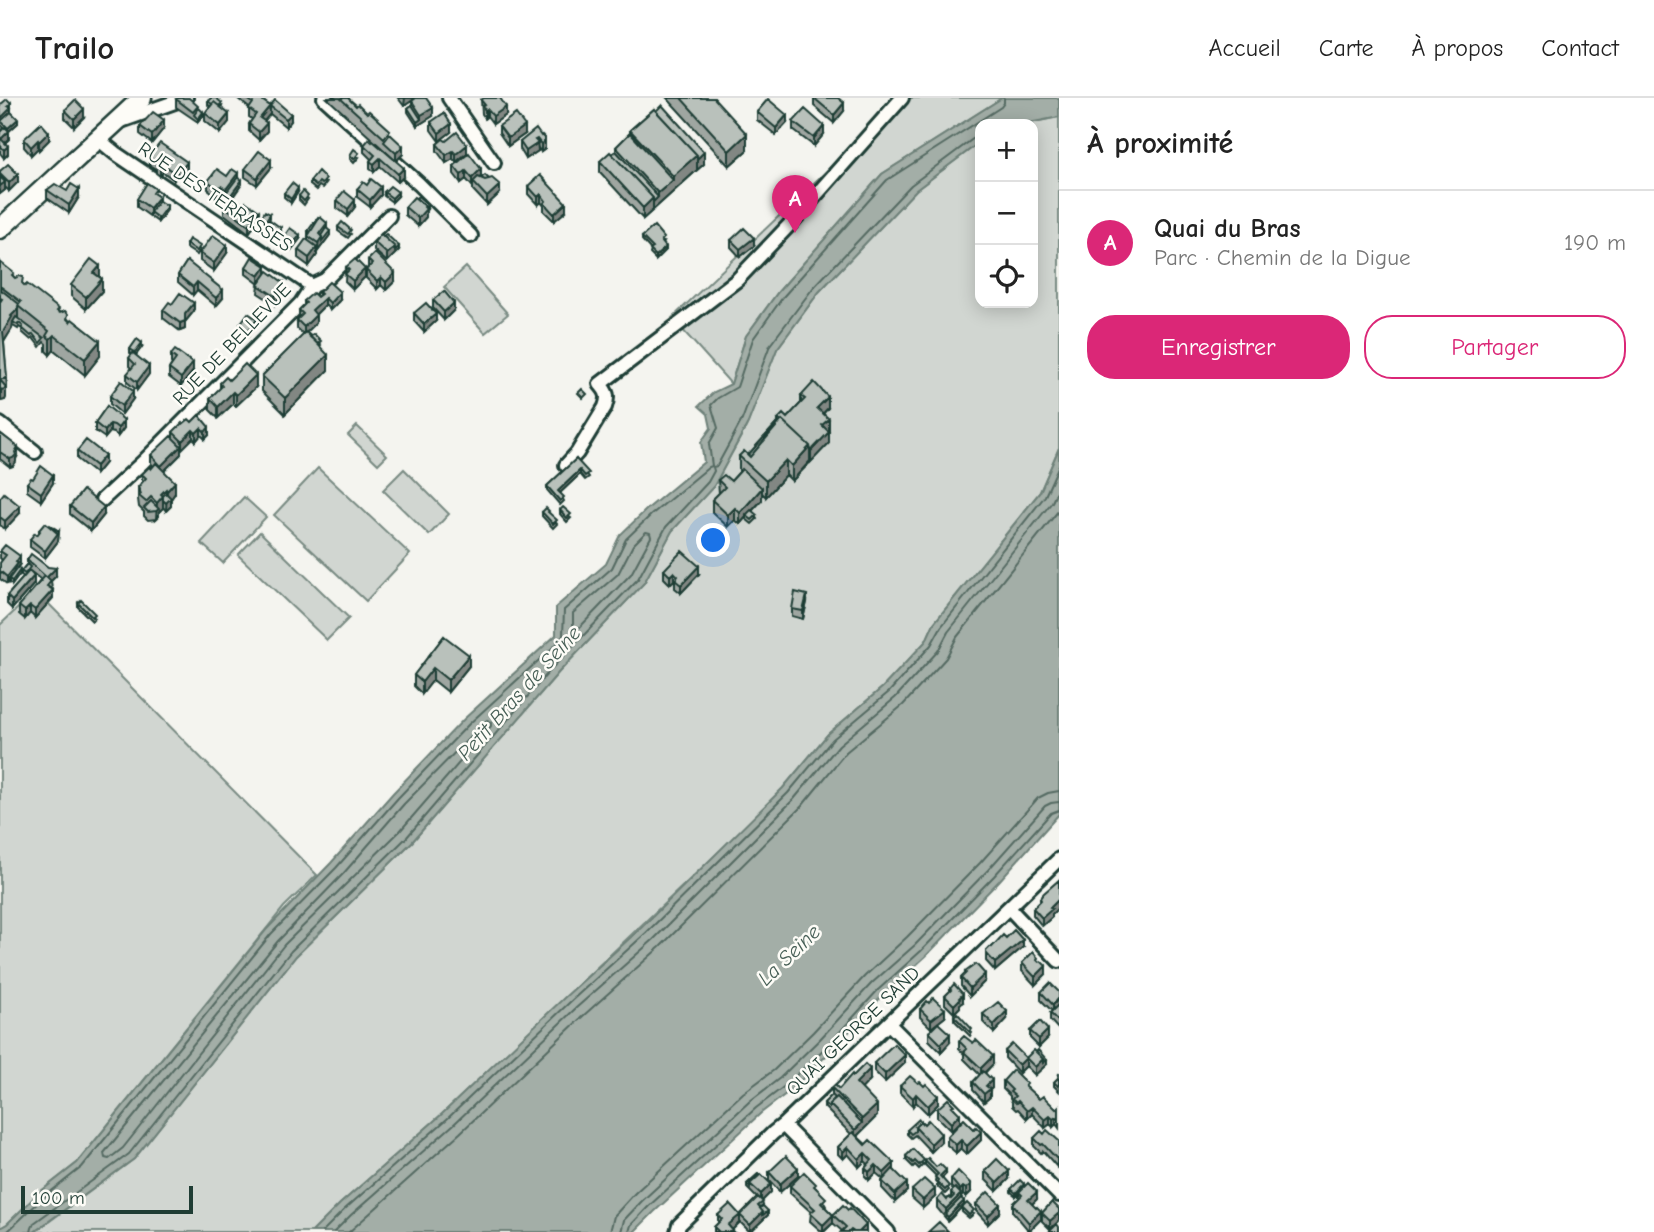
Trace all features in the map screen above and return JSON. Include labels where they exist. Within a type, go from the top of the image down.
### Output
[{"type":"main road","points":[[0,229],[145,98]]},
{"type":"street","points":[[145,98],[153,106],[160,107]]},
{"type":"street","points":[[114,124],[186,98]]},
{"type":"street","points":[[324,98],[419,184],[471,236]]},
{"type":"street","points":[[449,98],[494,163]]},
{"type":"street","points":[[566,465],[606,407],[607,391],[600,384],[737,280],[902,98]]},
{"type":"street","name":"RUE DES TERRASSES","points":[[98,139],[312,286]]},
{"type":"street","name":"RUE DE BELLEVUE","points":[[102,500],[144,462],[301,303],[312,286],[326,280],[389,216]]},
{"type":"street","points":[[0,424],[35,452]]},
{"type":"street","name":"QUAI GEORGE SAND","points":[[677,1232],[678,1225],[772,1132],[783,1125],[1059,859]]},
{"type":"street","points":[[1009,908],[1059,961]]},
{"type":"street","points":[[889,1024],[1059,1195]]},
{"type":"street","points":[[783,1125],[888,1232]]},
{"type":"shaded area","points":[[903,98],[1002,98],[882,174],[778,292],[746,336],[731,384],[672,318]]},
{"type":"shaded area","points":[[1059,117],[1059,448],[1040,492],[934,623],[926,641],[883,687],[828,734],[783,788],[725,846],[442,1114],[312,1232],[35,1232],[134,1159],[296,956],[412,842],[559,672],[644,583],[672,531],[714,486],[746,427],[777,349],[819,292],[916,190],[975,146],[975,308],[1038,308],[1038,121]]},
{"type":"shaded area","points":[[466,267],[508,314],[485,333],[444,287]]},
{"type":"shaded area","points":[[357,426],[387,455],[378,464],[348,435]]},
{"type":"shaded area","points":[[318,468],[410,554],[366,601],[274,515]]},
{"type":"shaded area","points":[[404,469],[449,514],[429,535],[383,490]]},
{"type":"shaded area","points":[[244,497],[266,517],[223,563],[201,543]]},
{"type":"shaded area","points":[[260,532],[349,618],[327,640],[238,555]]},
{"type":"shaded area","points":[[36,591],[317,875],[284,907],[77,1163],[0,1228],[0,625]]},
{"type":"water","name":"Petit Bras de Seine","points":[[1002,98],[1059,98],[1059,117],[1038,121],[1038,119],[975,119],[975,146],[916,190],[819,292],[777,349],[748,423],[714,486],[672,531],[644,583],[559,672],[412,842],[296,956],[134,1159],[34,1232],[0,1232],[0,1228],[40,1192],[77,1163],[266,930],[331,863],[393,793],[464,719],[556,635],[556,607],[606,564],[620,535],[704,462],[701,442],[711,428],[708,414],[699,406],[714,392],[731,384],[746,336],[778,292],[882,174]]},
{"type":"water","name":"La Seine","points":[[1059,448],[1059,814],[999,881],[791,1090],[761,1113],[634,1232],[312,1232],[641,928],[783,788],[828,734],[883,687],[926,641],[934,623],[1040,492]]},
{"type":"building","points":[[189,98],[198,106],[193,112],[176,99]]},
{"type":"building","points":[[211,98],[222,103],[219,106],[214,102],[212,104],[208,101]]},
{"type":"building","points":[[246,98],[259,98],[270,106],[260,118],[267,123],[259,132],[249,124],[256,114],[249,109],[253,103]]},
{"type":"building","points":[[340,98],[348,98],[367,113],[369,111],[390,130],[384,138]]},
{"type":"building","points":[[426,98],[433,108],[421,115],[412,101]]},
{"type":"building","points":[[500,98],[506,107],[493,116],[482,106],[485,105],[481,100]]},
{"type":"building","points":[[681,98],[714,98],[747,134],[729,151]]},
{"type":"building","points":[[814,98],[838,98],[844,103],[834,115]]},
{"type":"building","points":[[7,99],[11,108],[1,118],[0,105]]},
{"type":"building","points":[[768,99],[787,115],[776,128],[757,112]]},
{"type":"building","points":[[75,100],[84,109],[74,119],[65,110]]},
{"type":"building","points":[[275,100],[291,114],[286,119],[270,106]]},
{"type":"building","points":[[214,102],[229,114],[220,125],[205,113]]},
{"type":"building","points":[[412,105],[421,119],[417,122],[408,108]]},
{"type":"building","points":[[662,105],[704,152],[697,159],[697,155],[656,111]]},
{"type":"building","points":[[199,108],[203,112],[198,119],[194,115]]},
{"type":"building","points":[[654,109],[697,155],[673,176],[630,130]]},
{"type":"building","points":[[805,109],[824,126],[814,138],[793,122]]},
{"type":"building","points":[[11,112],[18,119],[8,128],[1,121]]},
{"type":"building","points":[[153,112],[164,120],[152,135],[140,126]]},
{"type":"building","points":[[444,113],[451,124],[439,133],[431,122]]},
{"type":"building","points":[[516,114],[525,126],[508,138],[499,126]]},
{"type":"building","points":[[41,123],[49,132],[31,147],[24,139]]},
{"type":"building","points":[[5,127],[9,131],[1,139],[8,146],[4,150],[0,145],[0,132]]},
{"type":"building","points":[[536,129],[545,141],[541,144],[535,140],[538,143],[526,151],[520,142]]},
{"type":"building","points":[[457,132],[467,145],[456,154],[453,151],[446,155],[437,144]]},
{"type":"building","points":[[630,133],[673,180],[658,193],[616,147]]},
{"type":"building","points":[[390,134],[403,146],[396,153],[384,142]]},
{"type":"building","points":[[369,139],[404,168],[398,174],[380,158],[374,164],[370,161],[375,155],[364,145]]},
{"type":"building","points":[[160,143],[187,162],[181,170],[177,167],[174,172],[163,164],[160,168],[149,157]]},
{"type":"building","points":[[354,149],[359,153],[354,159],[350,155]]},
{"type":"building","points":[[259,151],[271,160],[257,178],[245,169]]},
{"type":"building","points":[[616,151],[658,197],[653,202],[653,198],[612,154]]},
{"type":"building","points":[[610,152],[653,198],[643,208],[600,161]]},
{"type":"building","points":[[469,153],[481,169],[472,178],[466,171],[461,175],[454,166]]},
{"type":"building","points":[[8,164],[18,174],[9,183],[0,174]]},
{"type":"building","points":[[217,169],[227,176],[232,169],[238,173],[226,189],[221,186],[216,189],[208,181]]},
{"type":"building","points":[[318,171],[326,179],[316,186],[310,181]]},
{"type":"building","points":[[540,175],[566,203],[554,214],[544,203],[546,201],[541,194],[538,197],[528,186]]},
{"type":"building","points":[[238,177],[242,180],[230,196],[226,193]]},
{"type":"building","points":[[478,177],[485,180],[492,178],[500,185],[487,197],[473,182]]},
{"type":"building","points":[[371,179],[381,187],[370,200],[357,189],[363,182],[367,185]]},
{"type":"building","points":[[147,183],[156,189],[153,193],[159,197],[150,208],[137,199]]},
{"type":"building","points":[[292,183],[298,188],[291,199],[284,193]]},
{"type":"building","points":[[55,184],[67,191],[71,184],[79,189],[69,205],[47,190]]},
{"type":"building","points":[[390,186],[398,192],[392,198],[384,192]]},
{"type":"building","points":[[303,191],[308,196],[304,201],[299,196]]},
{"type":"building","points":[[344,191],[355,200],[348,209],[337,200]]},
{"type":"building","points":[[231,196],[259,211],[249,225],[224,206]]},
{"type":"building","points":[[418,196],[428,205],[426,208],[416,198]]},
{"type":"building","points":[[414,197],[426,209],[418,218],[405,207]]},
{"type":"building","points":[[159,201],[167,206],[158,218],[150,212]]},
{"type":"building","points":[[265,211],[270,214],[263,224],[259,221]]},
{"type":"building","points":[[320,217],[327,223],[319,234],[322,237],[318,243],[308,236]]},
{"type":"building","points":[[319,218],[310,233],[308,231]]},
{"type":"building","points":[[270,220],[281,228],[275,236],[264,229]]},
{"type":"building","points":[[342,222],[351,230],[348,234],[338,227]]},
{"type":"building","points":[[654,226],[664,238],[661,241],[666,247],[656,256],[650,250],[653,248],[642,237]]},
{"type":"building","points":[[290,228],[300,235],[292,245],[283,238]]},
{"type":"building","points":[[326,228],[330,231],[322,241],[321,236]]},
{"type":"building","points":[[744,228],[754,238],[740,249],[731,240]]},
{"type":"building","points":[[381,234],[395,247],[387,254],[374,242]]},
{"type":"building","points":[[386,234],[399,246],[395,251],[395,247],[383,236]]},
{"type":"building","points":[[213,235],[227,245],[214,263],[200,253]]},
{"type":"building","points":[[189,239],[200,246],[197,251],[186,244]]},
{"type":"building","points":[[306,239],[317,247],[309,258],[298,250]]},
{"type":"building","points":[[375,253],[395,273],[386,282],[381,277],[377,281],[366,270],[372,264],[368,260]]},
{"type":"building","points":[[252,257],[266,266],[259,276],[246,267]]},
{"type":"building","points":[[91,259],[100,266],[94,273],[102,279],[86,297],[71,285]]},
{"type":"building","points":[[355,259],[365,269],[353,281],[345,274],[349,270],[346,267]]},
{"type":"building","points":[[187,261],[223,290],[216,298],[197,282],[193,287],[178,275]]},
{"type":"building","points":[[0,262],[14,273],[12,275],[15,278],[23,277],[22,283],[25,286],[27,284],[59,309],[57,311],[65,311],[70,322],[72,319],[100,341],[85,359],[54,335],[50,339],[46,336],[49,331],[18,306],[21,302],[0,286]]},
{"type":"building","points":[[268,271],[284,283],[275,296],[258,285]]},
{"type":"building","points":[[329,282],[340,292],[330,303],[325,298],[312,310],[316,315],[304,327],[297,320],[303,314],[299,310],[306,303],[304,301],[313,293],[317,297],[321,294],[319,292]]},
{"type":"building","points":[[0,289],[19,304],[3,332],[5,379],[0,379]]},
{"type":"building","points":[[444,291],[454,303],[444,312],[433,300]]},
{"type":"building","points":[[180,293],[194,303],[185,314],[185,321],[180,323],[163,310],[169,302],[172,304]]},
{"type":"building","points":[[426,303],[436,314],[424,324],[414,313]]},
{"type":"building","points":[[248,313],[257,319],[249,331],[240,324]]},
{"type":"building","points":[[16,317],[44,338],[40,343],[33,334],[31,336],[22,328],[23,326],[13,322]]},
{"type":"building","points":[[306,332],[328,355],[285,398],[262,376]]},
{"type":"building","points":[[314,334],[321,341],[318,344],[310,337]]},
{"type":"building","points":[[137,339],[142,343],[135,352],[130,349]]},
{"type":"building","points":[[175,350],[193,363],[181,378],[169,369],[176,359],[171,355]]},
{"type":"building","points":[[133,353],[149,366],[137,382],[127,374],[135,364],[129,358]]},
{"type":"building","points":[[245,364],[256,375],[236,395],[233,392],[218,407],[210,398],[222,386],[220,383],[226,377],[229,380]]},
{"type":"building","points":[[0,380],[6,387],[5,389],[1,390]]},
{"type":"building","points":[[121,381],[133,391],[122,406],[110,396]]},
{"type":"building","points":[[814,382],[828,397],[817,408],[829,419],[822,425],[829,432],[811,451],[810,446],[778,419],[783,414],[787,418],[805,399],[801,396]]},
{"type":"building","points":[[582,389],[587,394],[583,398],[578,393]]},
{"type":"building","points":[[107,406],[124,420],[118,428],[110,424],[105,431],[95,423]]},
{"type":"building","points":[[199,415],[209,427],[205,432],[201,428],[196,433],[193,430],[182,441],[173,432],[182,423],[189,419],[192,422]]},
{"type":"building","points":[[782,420],[810,446],[792,466],[786,460],[766,481],[739,456],[744,451],[750,457]]},
{"type":"building","points":[[779,423],[750,457],[748,455]]},
{"type":"building","points":[[1,434],[18,447],[13,458],[10,459],[0,452]]},
{"type":"building","points":[[171,436],[181,446],[161,466],[151,455]]},
{"type":"building","points":[[86,440],[105,455],[96,466],[77,451]]},
{"type":"building","points":[[576,459],[589,473],[585,476],[580,470],[558,491],[564,497],[560,501],[547,486]]},
{"type":"building","points":[[156,463],[175,482],[161,494],[163,496],[157,503],[151,497],[146,502],[139,496],[141,494],[138,487],[146,478],[142,474]]},
{"type":"building","points":[[41,466],[53,475],[41,493],[27,483]]},
{"type":"building","points":[[742,469],[762,488],[740,513],[735,508],[728,515],[712,500],[725,487],[718,480],[724,475],[731,481]]},
{"type":"building","points":[[83,490],[104,507],[91,523],[70,506]]},
{"type":"building","points":[[4,493],[20,506],[5,521],[0,517],[0,498]]},
{"type":"building","points":[[166,493],[171,498],[166,503],[163,496]]},
{"type":"building","points":[[151,501],[159,509],[148,512],[144,508]]},
{"type":"building","points":[[563,507],[571,514],[567,518],[560,510]]},
{"type":"building","points":[[546,508],[557,520],[553,524],[542,512]]},
{"type":"building","points":[[751,510],[757,515],[752,520],[746,515]]},
{"type":"building","points":[[45,523],[58,533],[45,551],[30,539],[35,533],[37,535]]},
{"type":"building","points":[[5,545],[20,556],[7,577],[0,571],[0,563],[6,555],[0,551]]},
{"type":"building","points":[[682,551],[699,566],[681,585],[675,580],[678,576],[674,572],[670,576],[664,570]]},
{"type":"building","points":[[31,554],[48,567],[56,568],[47,577],[51,581],[47,586],[53,590],[35,610],[30,606],[25,611],[19,606],[45,576],[27,560]]},
{"type":"building","points":[[27,564],[30,567],[25,574],[21,571]]},
{"type":"building","points":[[18,567],[20,570],[12,581],[9,579]]},
{"type":"building","points":[[29,571],[34,576],[12,601],[7,596]]},
{"type":"building","points":[[795,592],[807,595],[803,611],[792,609]]},
{"type":"building","points":[[81,600],[95,614],[92,617],[78,603]]},
{"type":"building","points":[[444,636],[469,655],[448,680],[433,668],[422,682],[414,675]]},
{"type":"building","points":[[1059,880],[1059,899],[1042,918],[1033,908],[1044,893]]},
{"type":"building","points":[[1014,930],[1023,940],[995,963],[986,951],[1003,935],[1006,938]]},
{"type":"building","points":[[1033,952],[1037,960],[1046,966],[1035,977],[1022,963]]},
{"type":"building","points":[[976,964],[985,974],[970,988],[961,978]]},
{"type":"building","points":[[1050,983],[1059,992],[1059,998],[1053,1005],[1041,992]]},
{"type":"building","points":[[954,984],[963,994],[954,1005],[945,996]]},
{"type":"building","points":[[933,998],[945,1009],[931,1020],[920,1009]]},
{"type":"building","points":[[998,1002],[1007,1011],[994,1025],[983,1014]]},
{"type":"building","points":[[1059,1004],[1059,1022],[1050,1013]]},
{"type":"building","points":[[957,1013],[972,1029],[970,1032],[954,1016]]},
{"type":"building","points":[[1040,1021],[1048,1030],[1039,1039],[1030,1031]]},
{"type":"building","points":[[938,1023],[950,1034],[941,1044],[929,1032]]},
{"type":"building","points":[[964,1036],[973,1043],[976,1040],[993,1056],[981,1068],[964,1052],[967,1049],[959,1041]]},
{"type":"building","points":[[894,1044],[905,1055],[885,1074],[874,1063]]},
{"type":"building","points":[[1012,1044],[1026,1058],[1019,1065],[1005,1051]]},
{"type":"building","points":[[1034,1050],[1043,1059],[1035,1067],[1026,1058]]},
{"type":"building","points":[[1038,1050],[1047,1060],[1043,1063],[1043,1059],[1036,1052]]},
{"type":"building","points":[[865,1064],[870,1069],[856,1083],[877,1105],[862,1119],[832,1088],[835,1085],[839,1089]]},
{"type":"building","points":[[1013,1070],[1039,1099],[1043,1096],[1056,1109],[1059,1106],[1059,1120],[1050,1116],[1045,1120],[1032,1107],[1027,1111],[1018,1101],[1016,1103],[1012,1099],[1015,1096],[1010,1092],[1012,1090],[1003,1081]]},
{"type":"building","points":[[983,1071],[992,1080],[986,1086],[990,1089],[984,1094],[973,1082]]},
{"type":"building","points":[[910,1076],[924,1086],[926,1084],[938,1096],[928,1106],[916,1094],[913,1098],[900,1086]]},
{"type":"building","points":[[832,1095],[835,1098],[829,1108],[824,1103]]},
{"type":"building","points":[[837,1097],[862,1123],[855,1130],[829,1104]]},
{"type":"building","points":[[948,1099],[960,1114],[951,1123],[937,1109]]},
{"type":"building","points":[[919,1119],[921,1121],[911,1134],[907,1130]]},
{"type":"building","points":[[964,1119],[981,1132],[967,1146],[961,1140],[956,1145],[947,1137]]},
{"type":"building","points":[[928,1120],[941,1134],[931,1144],[915,1127],[921,1121],[924,1124]]},
{"type":"building","points":[[1047,1130],[1059,1141],[1057,1159],[1034,1138],[1041,1131],[1044,1134]]},
{"type":"building","points":[[853,1132],[865,1145],[870,1140],[894,1163],[884,1173],[876,1165],[869,1172],[865,1168],[872,1160],[865,1153],[859,1159],[848,1147],[843,1152],[838,1147]]},
{"type":"building","points":[[913,1149],[924,1160],[919,1165],[906,1156]]},
{"type":"building","points":[[786,1156],[798,1168],[780,1184],[769,1172]]},
{"type":"building","points":[[928,1158],[936,1167],[940,1164],[946,1170],[940,1176],[949,1186],[945,1190],[937,1182],[935,1177],[938,1174],[925,1161]]},
{"type":"building","points":[[997,1159],[1009,1171],[997,1183],[985,1171]]},
{"type":"building","points":[[893,1169],[907,1183],[895,1194],[882,1181]]},
{"type":"building","points":[[958,1171],[971,1184],[966,1189],[963,1187],[960,1190],[951,1179]]},
{"type":"building","points":[[804,1172],[826,1198],[821,1203],[833,1215],[823,1225],[810,1213],[815,1209],[790,1186]]},
{"type":"building","points":[[761,1174],[771,1184],[761,1194],[750,1184]]},
{"type":"building","points":[[924,1179],[935,1189],[923,1200],[912,1190]]},
{"type":"building","points":[[1020,1180],[1024,1184],[1016,1193],[1011,1189]]},
{"type":"building","points":[[1028,1183],[1037,1192],[1028,1200],[1041,1211],[1029,1223],[1013,1204]]},
{"type":"building","points":[[955,1188],[961,1194],[946,1209],[937,1200],[942,1194],[947,1200],[949,1197],[951,1199],[954,1196],[951,1192]]},
{"type":"building","points":[[988,1192],[1000,1204],[988,1216],[976,1204]]},
{"type":"building","points":[[758,1197],[763,1202],[758,1206],[763,1212],[750,1225],[740,1215]]},
{"type":"building","points":[[961,1198],[964,1201],[948,1217],[945,1214]]},
{"type":"building","points":[[1052,1202],[1059,1209],[1059,1213],[1050,1221],[1042,1213]]},
{"type":"building","points":[[967,1203],[974,1210],[969,1215],[962,1208]]},
{"type":"building","points":[[730,1204],[740,1215],[728,1225],[734,1232],[719,1232],[714,1227],[722,1219],[718,1215]]},
{"type":"building","points":[[843,1205],[848,1210],[850,1208],[866,1225],[859,1232],[841,1232],[846,1227],[833,1215]]},
{"type":"building","points":[[763,1206],[768,1211],[763,1215],[760,1208]]},
{"type":"building","points":[[939,1222],[948,1231],[928,1232]]},
{"type":"building","points":[[1057,1224],[1059,1232],[1049,1232]]},
{"type":"place","name":"Quai du Bras","points":[[795,233]]}]
